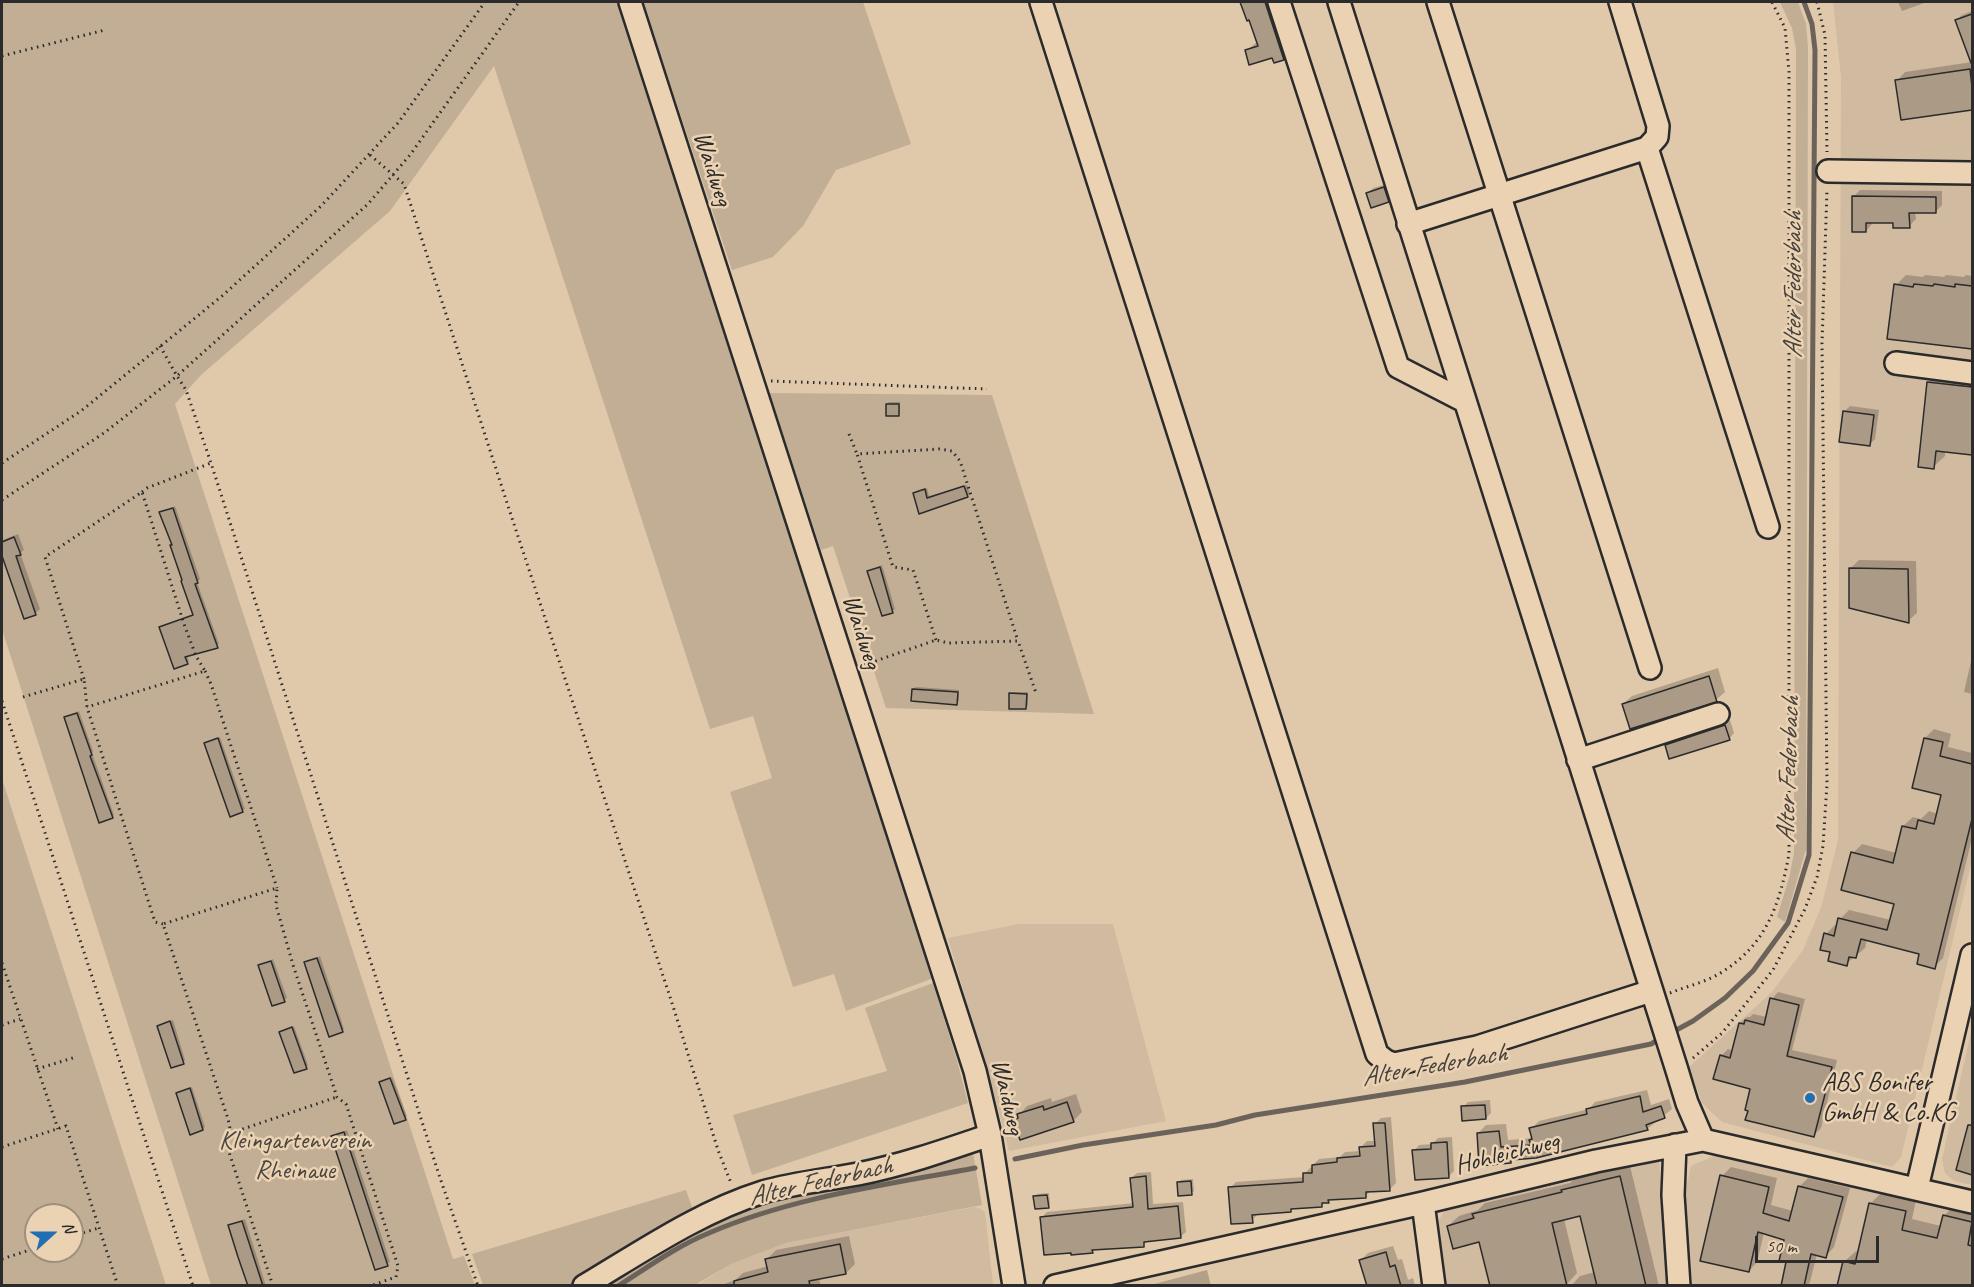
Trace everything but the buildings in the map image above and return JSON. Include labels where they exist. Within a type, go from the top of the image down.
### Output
[{"type":"street","name":"Waidweg","points":[[630,2],[975,1071],[990,1135],[1014,1286]]},
{"type":"street","points":[[1041,2],[1377,1054],[1394,1064],[1477,1047],[1655,1000]]},
{"type":"street","points":[[1280,2],[1398,367],[1464,401]]},
{"type":"street","points":[[1339,2],[1675,1064],[1703,1140]]},
{"type":"street","points":[[1438,2],[1650,668]]},
{"type":"street","points":[[1408,224],[1647,148],[1657,137],[1658,126],[1620,2]]},
{"type":"street","points":[[1647,148],[1768,527]]},
{"type":"street","points":[[1828,171],[1972,173]]},
{"type":"street","points":[[1896,363],[1972,373]]},
{"type":"street","points":[[1578,760],[1718,714]]},
{"type":"street","points":[[1917,1188],[1972,955]]},
{"type":"street","points":[[584,1286],[677,1230],[764,1192],[859,1174],[923,1158],[990,1135]]},
{"type":"street","name":"Hohleichweg","points":[[1055,1286],[1423,1203],[1596,1161],[1703,1140],[1972,1202]]},
{"type":"street","points":[[1676,1145],[1673,1195],[1679,1286]]},
{"type":"street","points":[[1423,1203],[1434,1286]]},
{"type":"path","points":[[2,463],[81,411],[278,247],[321,206],[398,123],[485,2]]},
{"type":"path","points":[[2,500],[104,432],[177,376],[368,204],[410,155],[519,2]]},
{"type":"path","points":[[1675,1064],[1689,1062],[1722,1033],[1773,970],[1805,909],[1817,877],[1823,846],[1827,784],[1822,344],[1828,171],[1825,35],[1817,2]]},
{"type":"path","points":[[2,56],[105,30]]},
{"type":"path","points":[[370,155],[404,184],[718,1150],[727,1177],[740,1201]]},
{"type":"path","points":[[160,346],[186,390],[211,463],[436,1167],[478,1286]]},
{"type":"path","points":[[751,380],[987,389]]},
{"type":"path","points":[[849,434],[893,567],[914,570],[936,640]]},
{"type":"path","points":[[857,454],[939,449],[952,451],[960,461],[1035,693]]},
{"type":"path","points":[[211,463],[147,488],[45,557],[84,678],[87,708],[155,922],[163,924],[277,888]]},
{"type":"path","points":[[142,492],[184,624],[196,656],[211,684],[277,888],[276,905],[293,965],[337,1097],[346,1104],[398,1266],[396,1277],[370,1286]]},
{"type":"path","points":[[845,671],[936,640],[948,643],[1018,641]]},
{"type":"path","points":[[87,708],[205,671]]},
{"type":"path","points":[[23,697],[84,678]]},
{"type":"path","points":[[2,701],[193,1286]]},
{"type":"path","points":[[163,924],[231,1133]]},
{"type":"path","points":[[2,963],[58,1129]]},
{"type":"path","points":[[2,1025],[20,1019]]},
{"type":"path","points":[[37,1069],[76,1057]]},
{"type":"path","points":[[273,1286],[225,1140],[231,1133],[337,1097]]},
{"type":"path","points":[[2,1147],[66,1126],[118,1286]]},
{"type":"path","points":[[84,1232],[99,1228]]},
{"type":"path","points":[[2,1259],[24,1252]]},
{"type":"shaded area","points":[[1833,2],[1972,2],[1972,860],[1901,1157],[1892,1167],[1722,1122],[1702,1103],[1689,1067],[1772,992],[1803,950],[1821,908],[1838,840],[1841,77]]},
{"type":"shaded area","points":[[1019,924],[1113,924],[1166,1121],[1009,1151],[948,938]]},
{"type":"shaded area","points":[[1972,1028],[1972,1185],[1954,1181],[1945,1173],[1942,1159]]},
{"type":"shaded area","points":[[1716,1155],[1922,1199],[1972,1212],[1972,1285],[1692,1285],[1685,1193],[1691,1166]]},
{"type":"shaded area","points":[[1659,1159],[1669,1285],[1443,1285],[1435,1227],[1446,1208]]},
{"type":"shaded area","points":[[975,1207],[985,1212],[993,1285],[696,1286],[731,1264],[786,1243]]},
{"type":"green space","name":"Kleingartenverein Rheinaue","points":[[2,2],[618,2],[936,977],[846,1011],[834,974],[793,987],[730,792],[772,778],[753,716],[710,729],[494,66],[390,211],[201,375],[175,404],[453,1259],[464,1256],[475,1285],[211,1285],[2,629]]},
{"type":"green space","points":[[643,2],[863,2],[911,144],[836,170],[803,226],[773,257],[732,270]]},
{"type":"green space","points":[[1780,2],[1798,2],[1806,24],[1808,47],[1806,849],[1785,922],[1777,917],[1794,853],[1796,49],[1792,28]]},
{"type":"green space","points":[[769,393],[992,395],[1094,714],[886,708],[833,546],[821,550]]},
{"type":"green space","points":[[2,779],[166,1285],[2,1285]]},
{"type":"green space","points":[[933,983],[968,1103],[752,1175],[733,1115],[887,1071],[865,1008]]},
{"type":"green space","points":[[972,1147],[982,1205],[786,1243],[731,1264],[695,1285],[600,1286],[734,1210]]},
{"type":"green space","points":[[686,1190],[695,1216],[574,1285],[483,1285],[472,1254]]},
{"type":"waterway","name":"Alter Federbach","points":[[1669,1034],[1693,1021],[1725,998],[1753,971],[1788,923],[1809,855],[1815,50],[1812,24],[1804,2]]},
{"type":"waterway","name":"Alter Federbach","points":[[1015,1159],[1083,1145],[1216,1125],[1255,1115],[1465,1082],[1651,1044],[1661,1038]]},
{"type":"waterway","name":"Alter Federbach","points":[[618,1286],[686,1244],[709,1233],[773,1210],[840,1193],[975,1168]]},
{"type":"place","name":"ABS Bonifer GmbH & Co.KG","points":[[1810,1098]]}]
